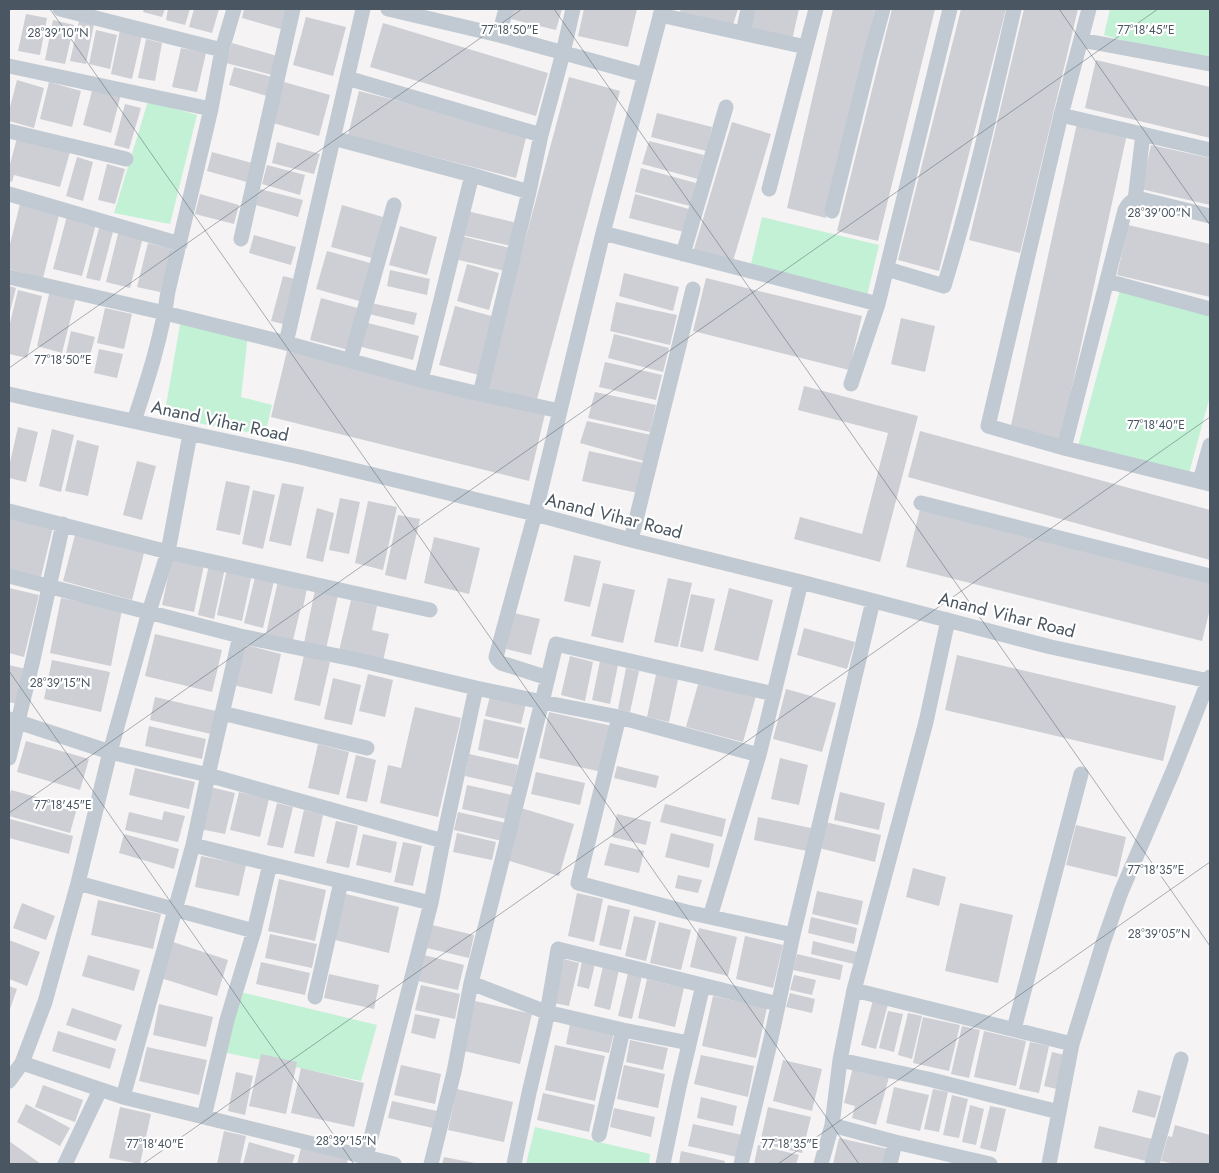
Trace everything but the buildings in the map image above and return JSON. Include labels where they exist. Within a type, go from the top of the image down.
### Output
[{"type":"street","points":[[60,9],[222,50]]},
{"type":"street","points":[[134,421],[153,362],[165,313],[168,291],[211,109],[222,50],[234,9]]},
{"type":"street","points":[[241,239],[293,9]]},
{"type":"street","points":[[286,343],[363,9]]},
{"type":"street","points":[[388,9],[499,35],[644,75]]},
{"type":"street","points":[[499,35],[506,9]]},
{"type":"street","points":[[480,394],[541,135],[573,9]]},
{"type":"street","points":[[743,33],[748,9]]},
{"type":"street","points":[[769,189],[816,9]]},
{"type":"street","points":[[832,211],[883,9]]},
{"type":"street","points":[[851,384],[878,304],[950,9]]},
{"type":"street","points":[[887,269],[944,286],[962,224],[1014,9]]},
{"type":"street","points":[[1089,9],[988,426],[1136,467],[1205,483],[1210,445]]},
{"type":"street","points":[[548,678],[501,663],[496,657],[535,514],[603,233],[661,12],[806,47]]},
{"type":"street","points":[[1081,40],[1210,64]]},
{"type":"street","points":[[9,66],[211,109]]},
{"type":"street","points":[[347,78],[541,135]]},
{"type":"street","points":[[683,254],[726,107]]},
{"type":"street","points":[[1062,115],[1210,150]]},
{"type":"street","points":[[9,131],[126,159]]},
{"type":"street","points":[[1135,200],[1143,134]]},
{"type":"street","points":[[333,138],[529,192]]},
{"type":"street","points":[[421,380],[472,175]]},
{"type":"street","points":[[9,194],[180,244]]},
{"type":"street","points":[[1064,448],[1125,210],[1129,202],[1141,199],[1210,216]]},
{"type":"street","points":[[350,361],[394,205]]},
{"type":"street","points":[[603,233],[878,304]]},
{"type":"street","points":[[9,278],[165,313],[286,343],[421,380],[560,411]]},
{"type":"street","points":[[1107,281],[1210,310]]},
{"type":"street","points":[[631,540],[694,288]]},
{"type":"street","name":"Anand Vihar Road","points":[[9,394],[300,457],[535,514],[1051,647],[1209,679]]},
{"type":"street","points":[[9,1081],[22,1063],[45,1002],[78,883],[110,752],[149,612],[168,552],[190,434]]},
{"type":"street","points":[[921,503],[1210,576]]},
{"type":"street","points":[[9,511],[168,552],[430,610]]},
{"type":"street","points":[[9,758],[13,721],[32,664],[63,524]]},
{"type":"street","points":[[9,576],[240,636],[358,660],[476,688],[619,717],[759,756]]},
{"type":"street","points":[[710,917],[759,756],[801,582]]},
{"type":"street","points":[[741,1164],[793,935],[873,600]]},
{"type":"street","points":[[821,1164],[832,1125],[840,1060],[854,990],[926,722],[948,620]]},
{"type":"street","points":[[123,1097],[193,845],[240,636]]},
{"type":"street","points":[[431,1164],[454,1072],[470,983],[556,644],[774,694]]},
{"type":"street","points":[[1049,1164],[1072,1044],[1103,943],[1121,892],[1173,771],[1209,679]]},
{"type":"street","points":[[366,1157],[431,902],[476,688]]},
{"type":"street","points":[[222,713],[367,748]]},
{"type":"street","points":[[619,717],[578,883],[710,917],[793,935]]},
{"type":"street","points":[[13,721],[110,752],[208,775],[443,840]]},
{"type":"street","points":[[1014,1030],[1081,774]]},
{"type":"street","points":[[193,845],[341,882],[431,902]]},
{"type":"street","points":[[204,1117],[227,1020],[254,931],[270,864]]},
{"type":"street","points":[[316,997],[341,882]]},
{"type":"street","points":[[78,883],[254,931]]},
{"type":"street","points":[[514,1164],[528,1093],[545,1025],[558,950],[778,1004]]},
{"type":"street","points":[[470,983],[546,1012],[689,1043]]},
{"type":"street","points":[[663,1164],[689,1043],[704,986]]},
{"type":"street","points":[[854,990],[1072,1044]]},
{"type":"street","points":[[598,1135],[623,1030]]},
{"type":"street","points":[[1152,1164],[1181,1059]]},
{"type":"street","points":[[840,1060],[928,1079],[1059,1112]]},
{"type":"street","points":[[22,1063],[123,1097],[394,1164]]},
{"type":"street","points":[[65,1164],[100,1090]]},
{"type":"street","points":[[832,1125],[986,1164]]},
{"type":"street","points":[[890,1164],[895,1142]]},
{"type":"green space","points":[[1110,9],[1210,9],[1210,65],[1104,35]]},
{"type":"green space","points":[[148,101],[197,115],[170,224],[114,213]]},
{"type":"green space","points":[[762,217],[879,245],[867,296],[750,268]]},
{"type":"green space","points":[[1120,290],[1210,314],[1210,396],[1188,477],[1078,446]]},
{"type":"green space","points":[[181,319],[248,335],[241,397],[272,405],[265,435],[164,417]]},
{"type":"green space","points":[[228,989],[377,1025],[361,1081],[213,1050]]},
{"type":"green space","points":[[535,1127],[650,1154],[649,1164],[526,1164]]}]
